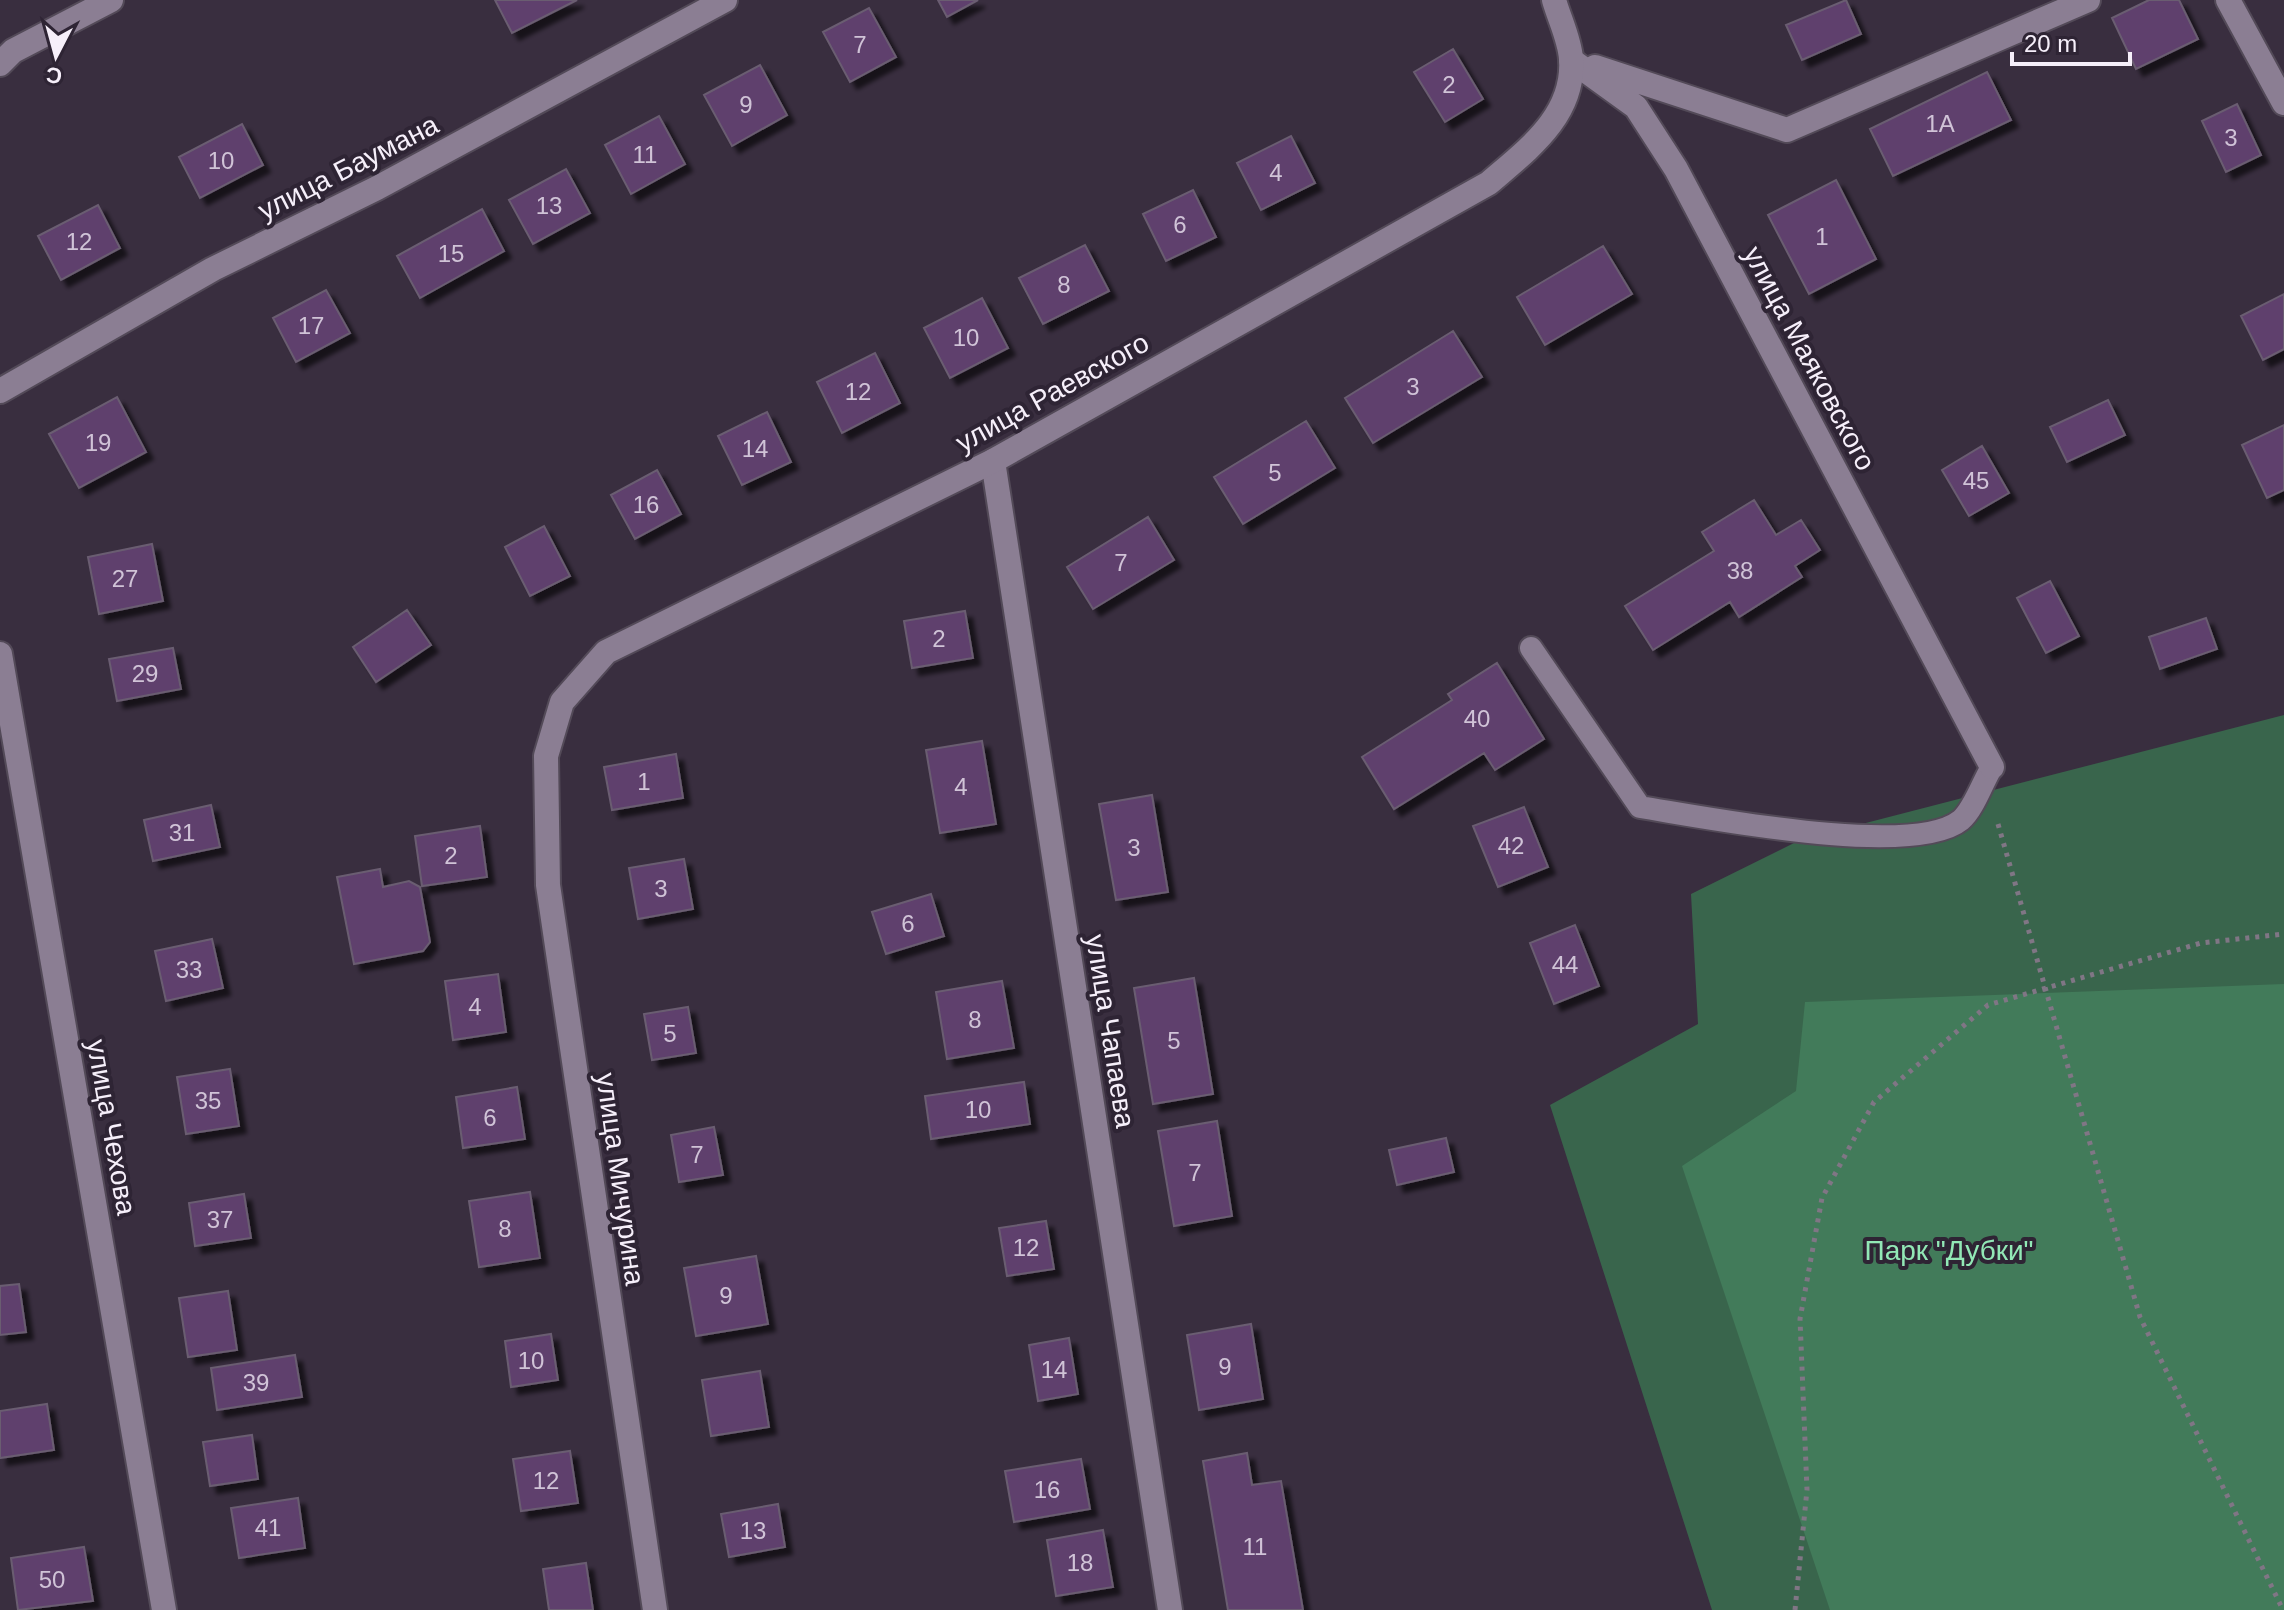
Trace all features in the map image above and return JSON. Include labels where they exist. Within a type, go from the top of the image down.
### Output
[{"type":"street","points":[[0,64],[13,51],[111,0]]},
{"type":"street","name":"улица Баумана","points":[[0,391],[213,269],[377,188],[725,0]]},
{"type":"street","points":[[1554,0],[1571,60],[1787,130],[2088,0]]},
{"type":"street","points":[[2228,0],[2284,103]]},
{"type":"street","name":"улица Раевского","points":[[546,756],[562,702],[606,652],[993,461],[1489,183],[1544,134],[1564,105],[1571,60]]},
{"type":"street","name":"улица Маяковского","points":[[1571,60],[1636,107],[1676,169],[1992,767]]},
{"type":"street","name":"улица Чапаева","points":[[993,461],[1170,1610]]},
{"type":"street","name":"улица Чехова","points":[[0,654],[164,1610]]},
{"type":"street","name":"улица Мичурина","points":[[546,756],[548,885],[655,1610]]},
{"type":"lane","points":[[1531,648],[1640,807],[1795,833],[1929,834],[1962,819],[1992,767]]},
{"type":"path","points":[[1992,767],[2000,841],[2140,1317],[2283,1610]]},
{"type":"path","points":[[1795,1610],[1807,1490],[1800,1319],[1822,1198],[1874,1102],[1988,1005],[2201,943],[2284,934]]},
{"type":"green space","name":"Парк \"Дубки\"","points":[[2284,715],[2284,1610],[1712,1610],[1550,1105],[1698,1024],[1691,894],[1800,840]]},
{"type":"green space","name":"Парк \"Дубки\"","points":[[2284,984],[2284,1610],[1830,1610],[1682,1166],[1796,1091],[1805,1002]]},
{"type":"building","points":[[495,0],[577,0],[512,33]]},
{"type":"building","points":[[938,0],[978,0],[947,17]]},
{"type":"building","points":[[1846,0],[1861,34],[1802,60],[1786,25]]},
{"type":"building","points":[[2149,0],[2179,0],[2198,39],[2136,69],[2112,18]]},
{"type":"building","points":[[869,8],[896,57],[850,82],[823,32]]},
{"type":"building","points":[[1453,49],[1483,99],[1445,122],[1414,72]]},
{"type":"building","points":[[760,65],[787,115],[732,146],[704,95]]},
{"type":"building","points":[[1987,72],[2011,120],[1893,176],[1870,129]]},
{"type":"building","points":[[2237,104],[2261,155],[2226,172],[2202,121]]},
{"type":"building","points":[[659,116],[685,164],[631,194],[605,145]]},
{"type":"building","points":[[242,124],[263,165],[200,198],[179,157]]},
{"type":"building","points":[[1291,136],[1315,183],[1261,210],[1237,163]]},
{"type":"building","points":[[566,169],[590,213],[533,244],[509,200]]},
{"type":"building","points":[[1836,180],[1876,259],[1809,294],[1768,215]]},
{"type":"building","points":[[1193,190],[1216,237],[1166,261],[1143,214]]},
{"type":"building","points":[[98,205],[120,248],[61,280],[38,236]]},
{"type":"building","points":[[482,209],[504,251],[420,298],[397,256]]},
{"type":"building","points":[[1085,245],[1109,291],[1043,324],[1019,278]]},
{"type":"building","points":[[1603,246],[1632,294],[1545,345],[1517,297]]},
{"type":"building","points":[[326,290],[350,333],[296,362],[273,318]]},
{"type":"building","points":[[2284,294],[2284,349],[2263,360],[2241,316]]},
{"type":"building","points":[[982,298],[1008,348],[950,378],[924,328]]},
{"type":"building","points":[[1453,331],[1482,377],[1373,443],[1345,398]]},
{"type":"building","points":[[875,353],[900,403],[842,433],[817,382]]},
{"type":"building","points":[[117,397],[146,452],[79,488],[49,434]]},
{"type":"building","points":[[2108,400],[2125,435],[2067,462],[2050,427]]},
{"type":"building","points":[[767,412],[791,462],[742,485],[718,436]]},
{"type":"building","points":[[1306,421],[1335,468],[1243,524],[1214,477]]},
{"type":"building","points":[[2284,425],[2284,490],[2267,498],[2242,445]]},
{"type":"building","points":[[1982,446],[2009,493],[1969,516],[1942,470]]},
{"type":"building","points":[[657,470],[681,514],[635,539],[611,495]]},
{"type":"building","points":[[1754,500],[1776,535],[1801,520],[1820,550],[1795,566],[1802,577],[1739,617],[1730,602],[1653,650],[1625,606],[1714,551],[1702,532]]},
{"type":"building","points":[[1148,517],[1174,560],[1093,609],[1067,567]]},
{"type":"building","points":[[544,526],[570,576],[530,596],[505,547]]},
{"type":"building","points":[[152,544],[163,601],[99,614],[88,557]]},
{"type":"building","points":[[2050,581],[2079,636],[2046,653],[2017,598]]},
{"type":"building","points":[[407,610],[431,645],[376,682],[353,647]]},
{"type":"building","points":[[965,611],[973,658],[912,668],[904,621]]},
{"type":"building","points":[[2206,618],[2217,649],[2160,669],[2149,637]]},
{"type":"building","points":[[173,648],[181,689],[117,701],[109,659]]},
{"type":"building","points":[[1497,663],[1544,739],[1495,770],[1484,753],[1394,809],[1362,757],[1452,700],[1448,694]]},
{"type":"building","points":[[982,741],[996,824],[940,833],[926,750]]},
{"type":"building","points":[[676,754],[683,798],[612,810],[604,767]]},
{"type":"building","points":[[1152,795],[1168,892],[1116,900],[1099,804]]},
{"type":"building","points":[[211,805],[220,847],[153,861],[144,820]]},
{"type":"building","points":[[1524,807],[1548,867],[1498,887],[1473,826]]},
{"type":"building","points":[[480,826],[487,877],[422,886],[415,836]]},
{"type":"building","points":[[684,859],[693,909],[638,919],[629,868]]},
{"type":"building","points":[[380,869],[383,887],[409,881],[420,887],[430,942],[423,951],[354,964],[337,877]]},
{"type":"building","points":[[931,894],[944,936],[886,954],[872,912]]},
{"type":"building","points":[[1575,925],[1599,986],[1554,1004],[1530,943]]},
{"type":"building","points":[[212,939],[223,988],[166,1001],[155,951]]},
{"type":"building","points":[[498,974],[506,1032],[453,1040],[445,981]]},
{"type":"building","points":[[1194,978],[1213,1094],[1153,1104],[1134,988]]},
{"type":"building","points":[[1002,981],[1014,1048],[947,1059],[936,992]]},
{"type":"building","points":[[688,1007],[696,1053],[652,1060],[644,1014]]},
{"type":"building","points":[[230,1069],[239,1126],[186,1134],[177,1077]]},
{"type":"building","points":[[1024,1082],[1030,1124],[931,1139],[925,1096]]},
{"type":"building","points":[[517,1087],[525,1139],[463,1148],[456,1097]]},
{"type":"building","points":[[1217,1121],[1232,1216],[1174,1226],[1158,1131]]},
{"type":"building","points":[[714,1127],[723,1175],[679,1182],[671,1135]]},
{"type":"building","points":[[1446,1138],[1454,1172],[1397,1185],[1389,1150]]},
{"type":"building","points":[[530,1192],[540,1258],[479,1267],[469,1201]]},
{"type":"building","points":[[244,1194],[251,1238],[195,1246],[189,1203]]},
{"type":"building","points":[[1046,1221],[1054,1269],[1007,1276],[999,1228]]},
{"type":"building","points":[[756,1256],[768,1324],[696,1336],[684,1268]]},
{"type":"building","points":[[19,1284],[26,1332],[0,1335],[0,1286]]},
{"type":"building","points":[[228,1291],[237,1350],[188,1357],[179,1298]]},
{"type":"building","points":[[1251,1324],[1263,1399],[1199,1410],[1187,1335]]},
{"type":"building","points":[[551,1334],[558,1380],[511,1387],[505,1341]]},
{"type":"building","points":[[1069,1338],[1078,1394],[1038,1401],[1029,1345]]},
{"type":"building","points":[[295,1355],[302,1397],[217,1410],[211,1368]]},
{"type":"building","points":[[760,1371],[769,1427],[711,1436],[702,1380]]},
{"type":"building","points":[[47,1404],[54,1450],[0,1458],[0,1411]]},
{"type":"building","points":[[252,1435],[258,1479],[210,1486],[203,1442]]},
{"type":"building","points":[[570,1451],[578,1503],[521,1511],[513,1459]]},
{"type":"building","points":[[1247,1453],[1252,1485],[1281,1481],[1303,1610],[1228,1610],[1203,1461]]},
{"type":"building","points":[[1081,1459],[1090,1509],[1014,1522],[1005,1471]]},
{"type":"building","points":[[298,1498],[305,1548],[239,1558],[231,1508]]},
{"type":"building","points":[[778,1504],[785,1547],[729,1557],[721,1514]]},
{"type":"building","points":[[1103,1530],[1113,1587],[1056,1596],[1047,1540]]},
{"type":"building","points":[[84,1547],[93,1601],[18,1610],[11,1558]]},
{"type":"building","points":[[586,1563],[593,1610],[549,1610],[543,1569]]}]
